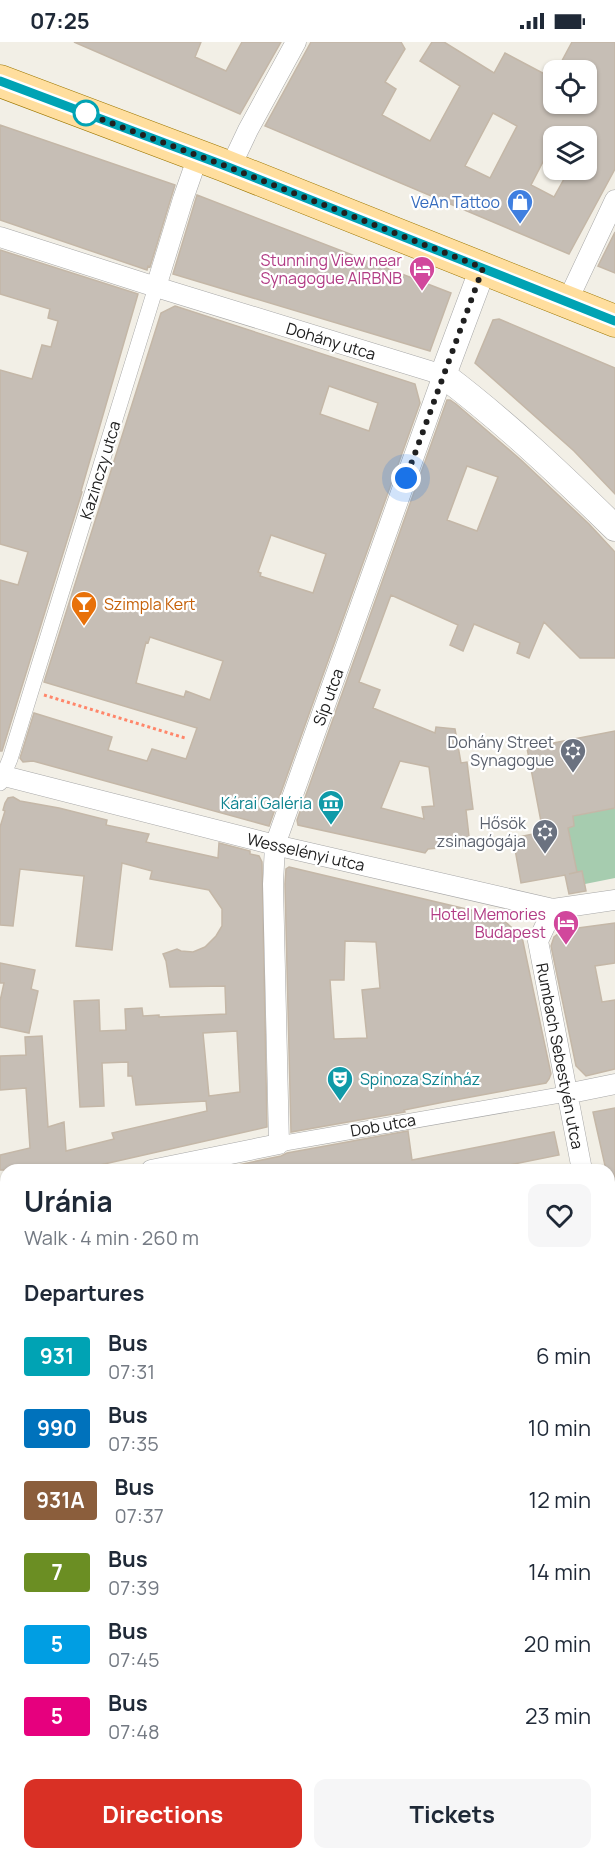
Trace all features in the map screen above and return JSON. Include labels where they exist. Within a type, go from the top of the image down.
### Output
[{"type":"main road","points":[[0,81],[230,168],[615,321]]},
{"type":"street","points":[[230,168],[296,42]]},
{"type":"street","name":"Kazinczy utca","points":[[1,778],[31,691],[198,156]]},
{"type":"street","points":[[567,302],[615,200]]},
{"type":"street","name":"Dohány utca","points":[[0,237],[443,375],[481,404],[554,468],[615,528]]},
{"type":"street","name":"Síp utca","points":[[279,1144],[273,884],[275,845],[483,268]]},
{"type":"street","name":"Wesselényi utca","points":[[1,778],[275,845],[553,909],[615,900]]},
{"type":"street","name":"Rumbach Sebestyén utca","points":[[553,909],[538,941],[581,1164]]},
{"type":"street","name":"Dob utca","points":[[196,1164],[279,1144],[615,1084]]},
{"type":"path","points":[[31,691],[185,738]]},
{"type":"green space","points":[[615,808],[615,878],[585,884],[582,872],[577,873],[568,828],[574,826],[573,816]]},
{"type":"building","points":[[74,42],[201,42],[195,57],[226,71],[242,42],[281,42],[240,114]]},
{"type":"building","points":[[311,42],[401,42],[405,49],[385,82],[396,89],[382,115],[430,141],[460,86],[420,61],[432,42],[444,42],[494,73],[505,53],[543,73],[543,114],[597,114],[597,60],[562,60],[572,42],[615,42],[615,169],[569,254],[265,126]],"holes":[[[493,113],[517,126],[490,178],[465,166]]]},
{"type":"building","points":[[0,125],[175,185],[150,267],[148,266],[147,270],[0,220]]},
{"type":"building","points":[[197,195],[451,293],[430,351],[173,274]]},
{"type":"building","points":[[615,232],[615,273],[598,266]]},
{"type":"building","points":[[0,250],[138,294],[82,492],[2,751],[0,751],[0,580],[18,585],[28,552],[0,544],[0,370],[32,379],[42,345],[51,347],[58,321],[48,318],[50,309],[0,294]]},
{"type":"building","points":[[175,306],[415,384],[420,403],[269,826],[33,761],[23,762],[20,758],[34,713],[112,737],[108,750],[147,761],[152,749],[186,759],[197,728],[44,682],[161,313]],"holes":[[[329,386],[378,403],[369,431],[320,414]],[[271,535],[326,554],[313,593],[260,576],[261,573],[258,572]],[[150,637],[223,661],[210,700],[186,691],[184,697],[136,683],[146,642],[148,643]]]},
{"type":"building","points":[[499,319],[615,368],[615,494],[574,451],[475,363],[493,320]]},
{"type":"building","points":[[447,400],[450,400],[521,460],[589,524],[615,552],[615,658],[580,658],[544,622],[529,658],[517,653],[520,643],[474,624],[463,651],[450,645],[458,625],[391,595],[359,682],[380,690],[373,708],[435,733],[436,727],[455,729],[461,763],[467,762],[473,809],[466,810],[470,845],[428,849],[425,853],[298,825],[297,820]],"holes":[[[467,466],[498,477],[477,531],[447,520]],[[400,761],[429,767],[434,806],[422,807],[424,819],[381,808]]]},
{"type":"building","points":[[615,731],[615,808],[573,816],[574,826],[568,828],[577,872],[569,874],[582,871],[586,891],[569,894],[565,875],[521,883],[513,838],[543,832],[527,748]]},
{"type":"building","points":[[13,797],[20,801],[107,820],[106,825],[149,834],[146,842],[218,858],[219,843],[250,851],[250,854],[259,856],[262,862],[267,1127],[104,1164],[0,1164],[0,1155],[30,1148],[26,1088],[0,1090],[0,1056],[26,1055],[25,1037],[42,1036],[48,1127],[64,1122],[66,1151],[114,1139],[112,1133],[207,1111],[206,1101],[136,1105],[132,1076],[128,1076],[128,1062],[102,1063],[104,1106],[80,1107],[74,1001],[99,1000],[100,1031],[126,1030],[125,1009],[142,1008],[143,1016],[159,1015],[159,1017],[226,1014],[225,986],[170,987],[163,954],[177,949],[193,952],[205,947],[216,936],[222,926],[222,909],[209,890],[150,879],[152,871],[122,863],[112,950],[76,946],[84,876],[20,869],[13,926],[0,925],[0,827],[8,798]],"holes":[[[237,1031],[240,1092],[209,1096],[203,1033]]]},
{"type":"building","points":[[289,867],[500,917],[522,937],[551,1074],[546,1083],[404,1110],[405,1112],[291,1132],[286,869]],"holes":[[[345,941],[376,942],[380,988],[362,990],[367,1038],[334,1039],[330,980],[344,980]]]},
{"type":"building","points":[[615,923],[615,963],[595,966],[602,1002],[615,1000],[615,1069],[586,1076],[576,1066],[551,946],[554,937],[563,930]]},
{"type":"building","points":[[0,963],[35,970],[31,989],[38,991],[29,1033],[0,1027],[0,1001],[4,983],[0,983]]},
{"type":"building","points":[[615,1108],[615,1164],[605,1164],[593,1112]]},
{"type":"building","points":[[408,1131],[412,1160],[554,1132],[559,1155],[514,1164],[243,1164],[287,1153]]},
{"type":"bus line","name":"931","points":[[0,81],[223,165],[615,321]]},
{"type":"place","name":"VeAn Tattoo","points":[[520,225]]},
{"type":"place","name":"Stunning View near Synagogue AIRBNB","points":[[422,292]]},
{"type":"place","name":"Szimpla Kert","points":[[84,627]]},
{"type":"place","name":"Dohány Street Synagogue","points":[[573,774]]},
{"type":"place","name":"Kárai Galéria","points":[[331,826]]},
{"type":"place","name":"Hősök zsinagógája","points":[[545,855]]},
{"type":"place","name":"Hotel Memories Budapest","points":[[566,946]]},
{"type":"place","name":"Spinoza Színház","points":[[340,1102]]},
{"type":"route","points":[[86,113],[79,111],[223,165],[483,268],[406,478]]}]
